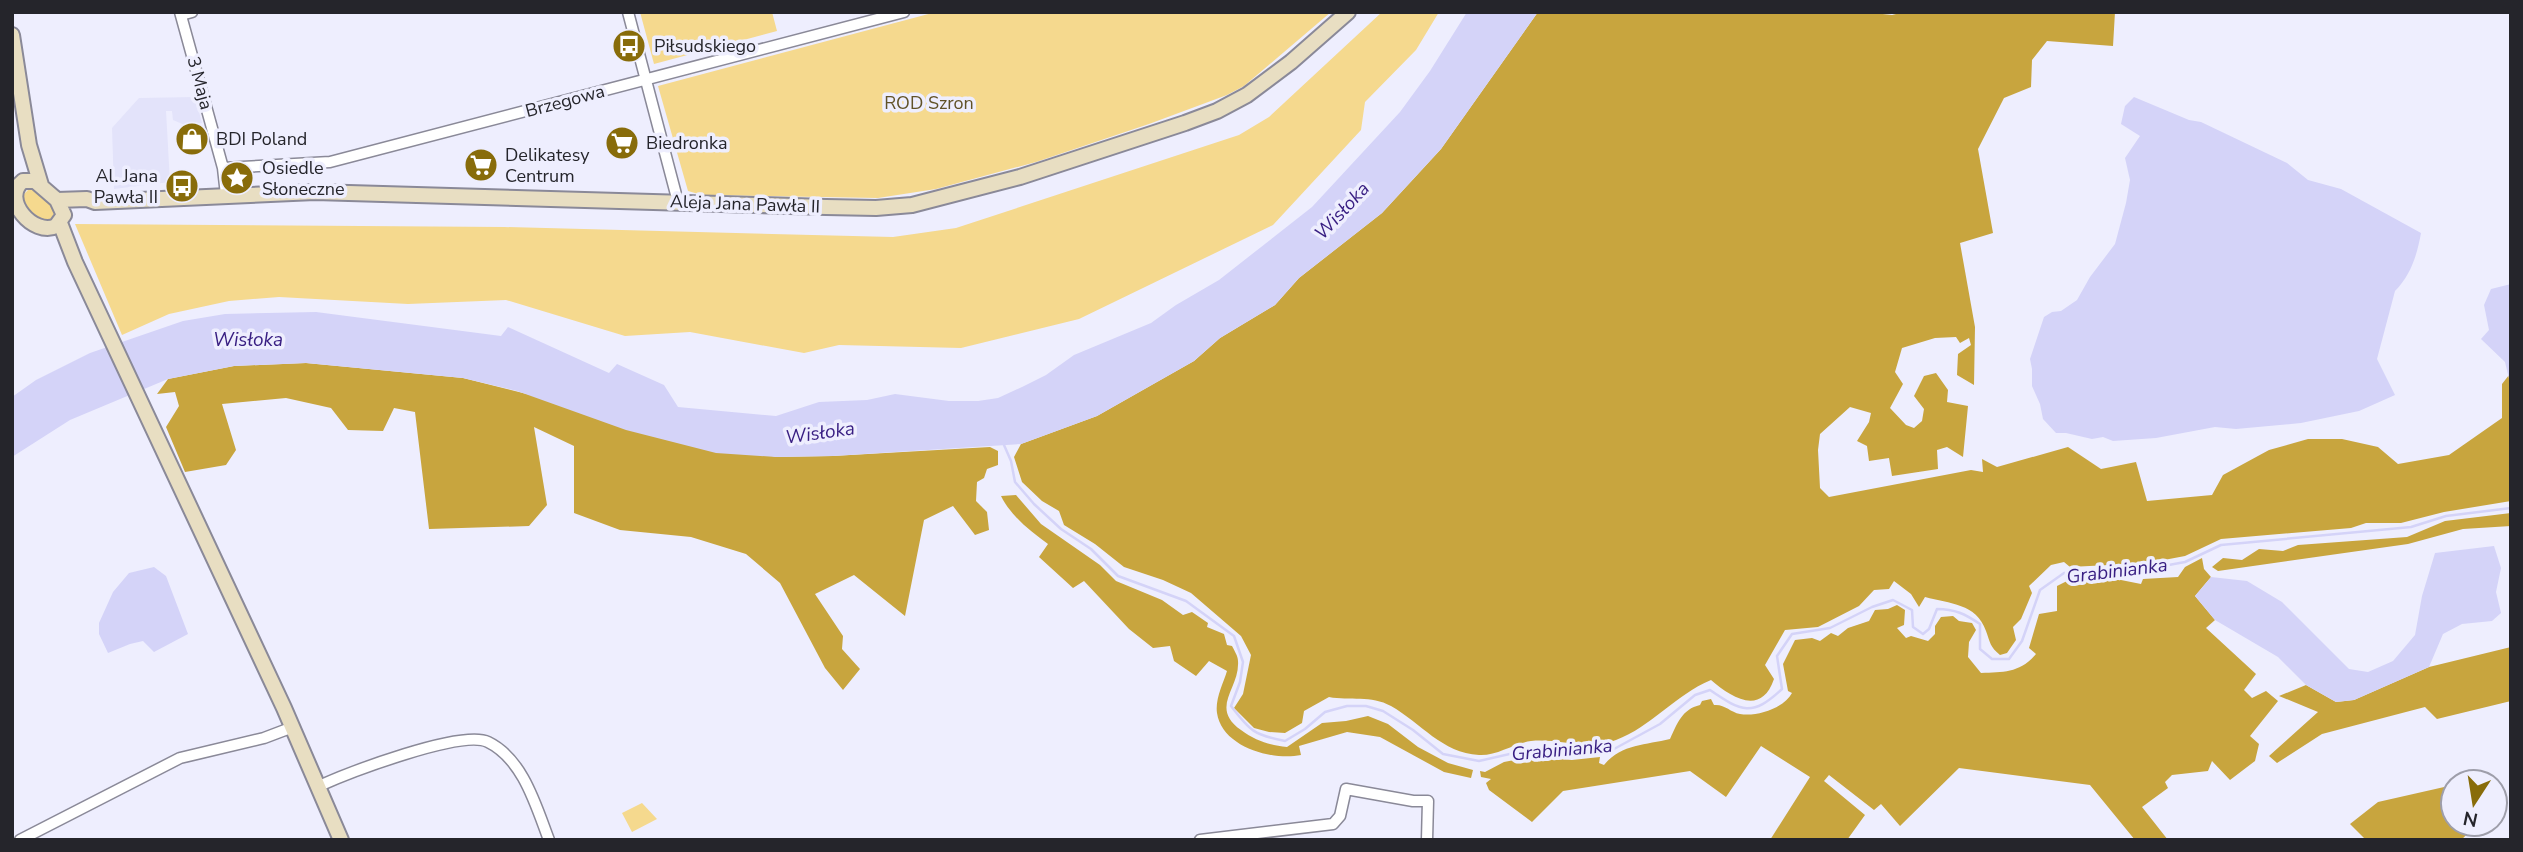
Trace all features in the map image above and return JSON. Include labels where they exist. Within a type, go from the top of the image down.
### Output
[{"type":"street","points":[[180,14],[192,12]]},
{"type":"street","points":[[628,12],[678,202]]},
{"type":"street","name":"Brzegowa","points":[[223,168],[330,162],[904,12]]},
{"type":"street","name":"Aleja Jana Pawła II","points":[[57,200],[88,199],[95,202],[328,192],[876,208],[912,205],[1020,177],[1217,111],[1269,79],[1348,12]]},
{"type":"street","name":"3 Maja","points":[[180,14],[223,168],[226,195]]},
{"type":"street","points":[[12,35],[29,145],[41,186]]},
{"type":"street","points":[[29,145],[28,167],[17,185],[12,200],[14,206],[32,224],[45,230],[75,262]]},
{"type":"street","points":[[17,185],[35,181],[57,200],[75,262],[293,727],[341,840]]},
{"type":"street","name":"Aleja Jana Pawła II","points":[[62,219],[71,210],[88,207],[95,202]]},
{"type":"street","points":[[45,230],[51,229],[62,219]]},
{"type":"street","points":[[20,840],[180,758],[264,738],[293,727]]},
{"type":"street","points":[[319,786],[357,769],[443,745],[481,739],[496,746],[517,770],[535,802],[549,840]]},
{"type":"street","points":[[1200,840],[1333,824],[1340,816],[1346,789],[1413,801],[1428,801],[1427,840]]},
{"type":"shaded area","points":[[1538,12],[1864,12],[1892,15],[1904,12],[2115,12],[2113,46],[2047,41],[2032,60],[2031,87],[2004,98],[1978,149],[1993,233],[1960,243],[1975,327],[1974,385],[1957,375],[1958,354],[1971,345],[1969,338],[1960,343],[1956,337],[1935,338],[1902,348],[1895,372],[1903,384],[1890,408],[1906,425],[1914,428],[1922,421],[1924,409],[1914,396],[1924,376],[1936,373],[1948,390],[1947,402],[1968,406],[1963,457],[1947,447],[1937,450],[1938,469],[1892,476],[1889,458],[1869,461],[1867,446],[1857,441],[1869,422],[1871,413],[1850,407],[1820,434],[1820,488],[1829,497],[1971,470],[1983,472],[1982,459],[1997,467],[2068,447],[2101,469],[2136,462],[2147,501],[2212,495],[2223,475],[2269,450],[2308,439],[2342,439],[2378,447],[2398,464],[2449,455],[2502,418],[2502,384],[2509,375],[2511,501],[2444,512],[2401,523],[2366,523],[2351,528],[2221,539],[2185,556],[2148,563],[2070,567],[2064,562],[2051,565],[2029,586],[2032,593],[2021,619],[2013,627],[2016,640],[2007,653],[2000,655],[1992,647],[1982,622],[1969,610],[1953,603],[1925,597],[1919,607],[1911,594],[1894,581],[1889,589],[1874,590],[1859,606],[1818,627],[1785,630],[1765,665],[1774,679],[1761,698],[1745,700],[1736,697],[1711,680],[1686,694],[1641,727],[1605,743],[1531,741],[1486,755],[1466,753],[1443,743],[1391,706],[1368,699],[1329,697],[1304,711],[1302,723],[1285,733],[1254,728],[1234,708],[1243,694],[1251,655],[1241,636],[1191,593],[1124,567],[1095,544],[1064,525],[1059,511],[1042,501],[1022,482],[1014,457],[1021,444],[1097,416],[1194,361],[1220,338],[1275,305],[1299,278],[1382,213],[1441,149]]},
{"type":"shaded area","points":[[195,97],[202,123],[187,126],[173,120],[172,111],[166,111],[170,182],[114,189],[112,128],[139,98]]},
{"type":"shaded area","points":[[306,363],[463,378],[776,457],[990,447],[998,451],[998,465],[987,469],[984,478],[977,482],[976,501],[987,512],[989,530],[975,535],[953,506],[924,520],[905,616],[854,575],[815,594],[843,636],[842,649],[860,669],[843,690],[825,668],[780,583],[746,554],[691,537],[620,530],[574,513],[574,446],[534,427],[547,505],[529,526],[429,529],[415,412],[394,408],[383,431],[348,430],[331,408],[286,398],[222,404],[236,450],[226,465],[185,472],[166,427],[179,406],[175,392],[157,394],[168,379],[234,366]]},
{"type":"shaded area","points":[[1016,495],[1041,524],[1100,565],[1116,581],[1162,600],[1183,615],[1192,612],[1208,623],[1207,627],[1224,634],[1227,645],[1232,646],[1238,661],[1235,680],[1228,697],[1227,713],[1232,722],[1247,734],[1263,742],[1287,747],[1322,723],[1368,716],[1388,724],[1418,747],[1448,763],[1473,770],[1471,778],[1444,772],[1380,737],[1347,732],[1299,746],[1301,755],[1276,756],[1238,743],[1221,725],[1217,713],[1218,697],[1227,671],[1209,661],[1196,676],[1174,661],[1170,646],[1153,648],[1129,629],[1084,581],[1073,588],[1039,557],[1048,544],[1016,517],[1001,496]]},
{"type":"shaded area","points":[[2511,513],[2511,526],[2463,529],[2408,544],[2218,571],[2212,567],[2223,558],[2242,560],[2259,549],[2283,551],[2298,545],[2407,537],[2445,521]]},
{"type":"shaded area","points":[[2202,558],[2204,569],[2211,577],[2195,596],[2215,620],[2206,628],[2256,674],[2244,690],[2252,698],[2266,691],[2278,701],[2250,736],[2259,744],[2255,761],[2230,780],[2212,761],[2208,771],[2172,775],[2165,782],[2168,788],[2142,807],[2168,840],[2135,840],[2090,785],[1959,768],[1900,826],[1881,804],[1874,810],[1829,775],[1824,781],[1865,815],[1847,840],[1770,840],[1810,777],[1761,746],[1726,797],[1690,771],[1563,791],[1532,822],[1489,790],[1486,783],[1491,779],[1481,777],[1480,771],[1485,772],[1504,762],[1530,757],[1572,760],[1600,757],[1599,763],[1604,765],[1626,749],[1670,739],[1684,714],[1702,701],[1711,699],[1714,705],[1747,715],[1769,710],[1783,703],[1792,693],[1788,691],[1783,664],[1795,640],[1812,638],[1820,641],[1831,633],[1838,636],[1848,628],[1869,621],[1875,610],[1897,605],[1905,610],[1904,625],[1897,628],[1906,638],[1911,636],[1928,641],[1935,634],[1935,626],[1941,617],[1953,616],[1959,621],[1972,623],[1976,630],[1969,642],[1968,657],[1981,673],[2018,668],[2036,654],[2029,648],[2039,614],[2057,611],[2057,586],[2073,578],[2087,580],[2101,576],[2141,584],[2143,579],[2178,577],[2185,567]]},
{"type":"shaded area","points":[[2511,647],[2511,701],[2437,719],[2425,707],[2322,734],[2277,763],[2269,756],[2318,712],[2279,696],[2306,685],[2336,702],[2354,700],[2429,667]]},
{"type":"shaded area","points":[[2439,788],[2439,838],[2463,838],[2366,840],[2350,824],[2378,802]]},
{"type":"green space","points":[[640,12],[772,12],[777,31],[654,64]]},
{"type":"green space","name":"ROD Szron","points":[[936,12],[1331,12],[1244,86],[1227,95],[1036,162],[936,189],[878,198],[702,195],[688,191],[658,86]]},
{"type":"green space","points":[[1382,12],[1439,12],[1416,50],[1365,102],[1361,130],[1273,225],[1079,319],[961,348],[839,345],[804,353],[690,332],[625,336],[506,300],[408,304],[279,297],[229,301],[169,314],[122,335],[75,224],[504,227],[893,237],[956,228],[1239,135],[1269,117]]},
{"type":"green space","points":[[29,189],[38,192],[49,202],[54,214],[50,220],[39,221],[25,207],[22,196]]},
{"type":"green space","points":[[642,803],[657,819],[632,832],[622,813]]},
{"type":"water","name":"Wisłoka","points":[[1467,12],[1538,12],[1441,149],[1382,213],[1299,278],[1275,305],[1220,338],[1194,361],[1097,416],[1021,444],[833,456],[776,457],[716,453],[626,430],[517,391],[463,378],[306,363],[234,366],[168,379],[70,420],[12,457],[12,397],[36,380],[90,353],[183,321],[225,314],[316,312],[501,336],[508,327],[609,373],[617,364],[664,385],[678,407],[776,416],[819,402],[867,400],[895,394],[949,401],[998,398],[1046,375],[1074,355],[1151,323],[1219,280],[1312,207],[1400,112],[1430,71]]},
{"type":"water","points":[[2134,97],[2189,120],[2201,122],[2287,163],[2308,180],[2341,189],[2421,233],[2412,264],[2395,291],[2377,359],[2395,395],[2359,411],[2301,423],[2236,429],[2215,427],[2156,438],[2113,441],[2103,437],[2092,439],[2056,433],[2043,419],[2032,386],[2030,359],[2044,317],[2061,311],[2077,300],[2090,277],[2115,244],[2130,180],[2125,158],[2140,136],[2121,124],[2125,106]]},
{"type":"water","points":[[2511,284],[2511,387],[2505,362],[2481,339],[2489,330],[2484,305],[2491,289]]},
{"type":"water","points":[[2494,546],[2501,568],[2496,592],[2501,613],[2492,621],[2462,624],[2443,634],[2429,667],[2354,700],[2336,702],[2306,685],[2278,657],[2215,620],[2195,596],[2211,577],[2247,581],[2282,602],[2349,669],[2368,672],[2393,661],[2415,635],[2422,596],[2435,553]]},
{"type":"water","points":[[154,567],[166,576],[188,634],[154,652],[143,641],[108,653],[99,634],[99,623],[113,592],[129,573]]},
{"type":"waterway","name":"Grabinianka","points":[[1004,445],[1011,461],[1015,482],[1061,529],[1091,549],[1118,576],[1186,601],[1234,636],[1243,662],[1240,682],[1231,706],[1254,731],[1285,741],[1325,712],[1347,706],[1366,706],[1383,711],[1443,754],[1479,761],[1527,750],[1577,752],[1614,749],[1660,724],[1695,695],[1710,690],[1739,707],[1763,704],[1782,689],[1777,656],[1792,634],[1830,628],[1872,607],[1893,600],[1912,610],[1913,627],[1923,634],[1929,629],[1937,609],[1965,615],[1980,624],[1980,649],[1992,659],[2009,659],[2022,641],[2040,590],[2064,573],[2147,569],[2185,562],[2221,545],[2411,527],[2446,516],[2511,508]]},
{"type":"place","name":"Piłsudskiego","points":[[629,46]]},
{"type":"place","name":"BDI Poland","points":[[192,139]]},
{"type":"place","name":"Biedronka","points":[[622,143]]},
{"type":"place","name":"Delikatesy Centrum","points":[[481,165]]},
{"type":"place","name":"Osiedle Słoneczne","points":[[237,178]]},
{"type":"place","name":"Al. Jana Pawła II","points":[[182,186]]}]
